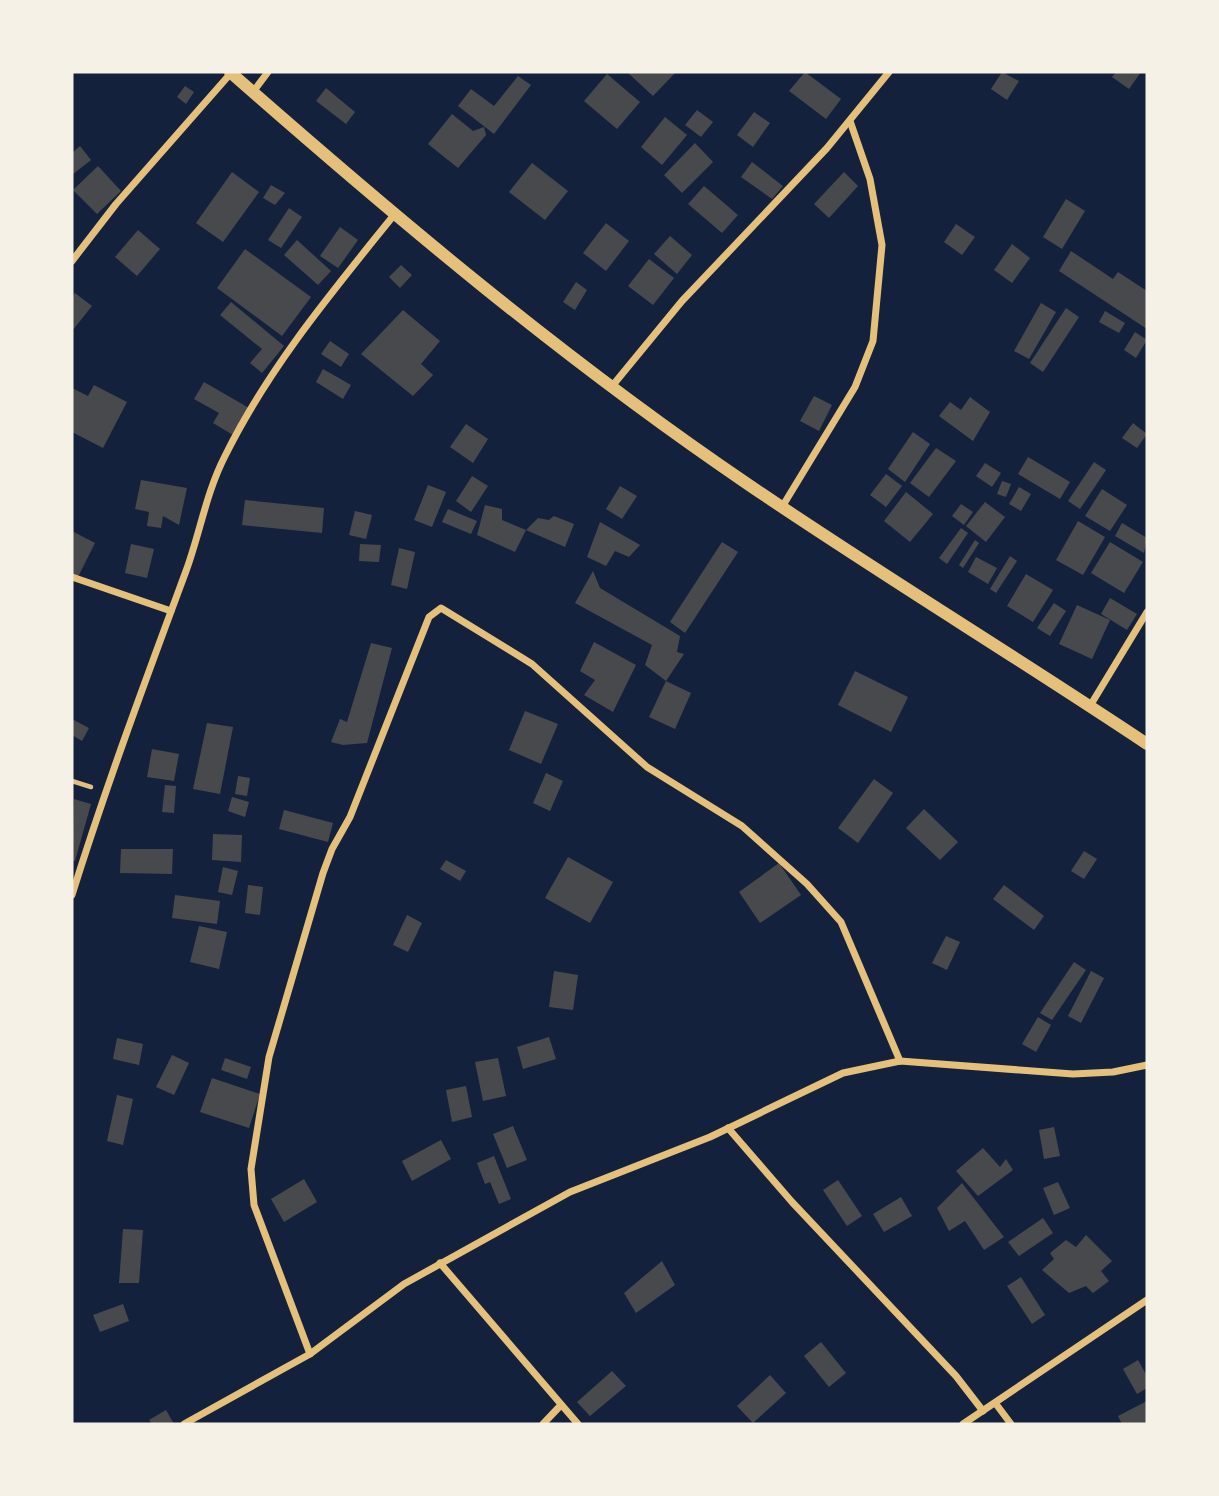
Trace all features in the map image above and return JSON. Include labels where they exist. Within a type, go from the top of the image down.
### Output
[{"type":"street","points":[[72,261],[116,204],[231,72],[394,215],[531,326],[782,506],[1147,744]]},
{"type":"street","points":[[253,92],[268,72]]},
{"type":"street","points":[[613,385],[682,301],[771,209],[850,121],[889,72]]},
{"type":"street","points":[[782,506],[855,387],[873,341],[882,245],[870,178],[850,121]]},
{"type":"street","points":[[72,895],[104,791],[191,558],[201,516],[225,456],[295,338],[394,215]]},
{"type":"street","points":[[72,578],[171,611]]},
{"type":"street","points":[[310,1354],[254,1205],[251,1169],[269,1057],[301,942],[332,849],[351,817],[429,617],[441,608],[532,664],[647,767],[742,826],[807,884],[841,922],[900,1060]]},
{"type":"street","points":[[1090,706],[1147,612]]},
{"type":"street","points":[[184,1424],[310,1354],[404,1284],[570,1192],[728,1128],[843,1073],[900,1060],[1073,1074],[1113,1072],[1147,1065]]},
{"type":"street","points":[[728,1128],[792,1202],[956,1376],[984,1411]]},
{"type":"street","points":[[440,1263],[578,1424]]},
{"type":"street","points":[[964,1424],[1147,1300]]},
{"type":"street","points":[[996,1404],[1011,1424]]},
{"type":"street","points":[[543,1424],[561,1405]]},
{"type":"building","points":[[627,72],[676,72],[653,96]]},
{"type":"building","points":[[805,72],[841,99],[826,119],[789,91]]},
{"type":"building","points":[[1002,72],[1019,81],[1007,100],[991,89]]},
{"type":"building","points":[[1116,72],[1141,72],[1129,89],[1112,77]]},
{"type":"building","points":[[607,74],[640,102],[617,129],[584,101]]},
{"type":"building","points":[[518,76],[531,85],[494,134],[458,106],[471,89],[494,106]]},
{"type":"building","points":[[185,86],[194,92],[186,104],[177,97]]},
{"type":"building","points":[[326,88],[355,112],[346,124],[316,101]]},
{"type":"building","points":[[697,110],[713,122],[701,137],[685,125]]},
{"type":"building","points":[[754,112],[770,123],[753,147],[737,135]]},
{"type":"building","points":[[452,114],[473,131],[484,127],[486,135],[458,168],[428,144]]},
{"type":"building","points":[[665,117],[687,135],[662,165],[641,147]]},
{"type":"building","points":[[695,143],[713,162],[682,193],[664,175]]},
{"type":"building","points":[[80,146],[91,160],[72,175],[72,153]]},
{"type":"building","points":[[752,162],[783,186],[772,199],[741,177]]},
{"type":"building","points":[[532,163],[568,191],[545,220],[509,192]]},
{"type":"building","points":[[98,166],[121,191],[97,214],[73,190]]},
{"type":"building","points":[[232,172],[259,192],[223,242],[196,223]]},
{"type":"building","points":[[844,172],[858,186],[829,218],[814,204]]},
{"type":"building","points":[[271,185],[285,193],[275,205],[263,198]]},
{"type":"building","points":[[704,186],[738,215],[722,233],[688,204]]},
{"type":"building","points":[[1066,199],[1085,211],[1062,249],[1043,237]]},
{"type":"building","points":[[289,208],[302,217],[281,248],[268,240]]},
{"type":"building","points":[[606,223],[629,241],[606,271],[583,253]]},
{"type":"building","points":[[956,224],[975,237],[962,255],[944,242]]},
{"type":"building","points":[[340,227],[358,240],[338,268],[320,256]]},
{"type":"building","points":[[138,230],[160,249],[137,276],[115,257]]},
{"type":"building","points":[[670,236],[692,255],[677,274],[654,254]]},
{"type":"building","points":[[297,240],[331,271],[318,285],[284,255]]},
{"type":"building","points":[[1012,244],[1030,258],[1012,283],[994,270]]},
{"type":"building","points":[[245,249],[311,297],[282,336],[217,288]]},
{"type":"building","points":[[1071,251],[1113,279],[1118,272],[1147,291],[1147,329],[1059,271]]},
{"type":"building","points":[[649,259],[674,278],[653,305],[628,286]]},
{"type":"building","points":[[401,265],[412,275],[400,288],[389,277]]},
{"type":"building","points":[[576,282],[587,290],[575,310],[563,302]]},
{"type":"building","points":[[75,293],[92,306],[72,331],[72,297]]},
{"type":"building","points":[[231,302],[284,346],[262,373],[250,363],[262,349],[220,315]]},
{"type":"building","points":[[1041,303],[1056,312],[1029,359],[1014,351]]},
{"type":"building","points":[[1066,308],[1079,317],[1043,372],[1030,363]]},
{"type":"building","points":[[403,310],[440,341],[421,364],[433,375],[413,396],[361,354]]},
{"type":"building","points":[[1105,311],[1125,323],[1119,333],[1099,322]]},
{"type":"building","points":[[1135,332],[1147,340],[1136,358],[1124,350]]},
{"type":"building","points":[[330,341],[349,354],[341,367],[321,354]]},
{"type":"building","points":[[323,369],[351,385],[343,399],[316,382]]},
{"type":"building","points":[[204,382],[249,408],[233,435],[213,423],[219,413],[194,399]]},
{"type":"building","points":[[94,385],[127,402],[103,448],[72,432],[72,388],[88,396]]},
{"type":"building","points":[[814,396],[832,405],[819,431],[800,421]]},
{"type":"building","points":[[970,397],[990,412],[973,441],[939,416],[950,402],[961,410]]},
{"type":"building","points":[[1133,423],[1147,434],[1137,448],[1122,438]]},
{"type":"building","points":[[466,424],[488,439],[473,463],[450,447]]},
{"type":"building","points":[[913,432],[930,444],[905,482],[888,469]]},
{"type":"building","points":[[936,448],[956,461],[929,497],[910,483]]},
{"type":"building","points":[[1028,457],[1070,482],[1060,499],[1018,474]]},
{"type":"building","points":[[1094,462],[1106,470],[1080,509],[1068,501]]},
{"type":"building","points":[[985,463],[1001,473],[992,487],[976,476]]},
{"type":"building","points":[[886,474],[902,486],[886,507],[870,495]]},
{"type":"building","points":[[472,476],[488,486],[471,512],[456,501]]},
{"type":"building","points":[[141,480],[187,488],[179,525],[163,516],[161,528],[147,526],[149,512],[135,509]]},
{"type":"building","points":[[1002,481],[1011,484],[1006,497],[997,494]]},
{"type":"building","points":[[428,485],[446,492],[432,527],[414,520]]},
{"type":"building","points":[[620,486],[637,496],[622,519],[606,509]]},
{"type":"building","points":[[1019,487],[1031,494],[1021,511],[1009,504]]},
{"type":"building","points":[[1102,489],[1127,505],[1110,531],[1085,516]]},
{"type":"building","points":[[906,492],[933,514],[910,542],[884,521]]},
{"type":"building","points":[[245,500],[324,508],[322,533],[242,525]]},
{"type":"building","points":[[985,502],[1005,517],[986,542],[966,526]]},
{"type":"building","points":[[961,504],[973,512],[964,525],[952,516]]},
{"type":"building","points":[[485,505],[502,509],[502,520],[526,530],[515,552],[477,535]]},
{"type":"building","points":[[448,509],[477,521],[471,534],[442,522]]},
{"type":"building","points":[[355,511],[372,515],[366,539],[349,535]]},
{"type":"building","points":[[554,516],[574,524],[565,547],[526,530],[538,518],[549,520]]},
{"type":"building","points":[[1078,521],[1105,537],[1083,575],[1056,560]]},
{"type":"building","points":[[600,522],[640,545],[629,557],[615,551],[606,566],[587,557]]},
{"type":"building","points":[[1122,523],[1147,538],[1144,553],[1115,536]]},
{"type":"building","points":[[961,528],[968,533],[947,564],[939,558]]},
{"type":"building","points":[[72,531],[95,543],[78,577],[72,574]]},
{"type":"building","points":[[975,540],[979,543],[963,568],[959,565]]},
{"type":"building","points":[[722,542],[738,552],[685,633],[670,622]]},
{"type":"building","points":[[1110,542],[1143,562],[1124,593],[1091,573]]},
{"type":"building","points":[[131,544],[154,549],[147,578],[125,573]]},
{"type":"building","points":[[360,544],[381,545],[379,562],[359,561]]},
{"type":"building","points":[[399,548],[415,552],[407,589],[391,585]]},
{"type":"building","points":[[1010,556],[1017,561],[996,593],[990,589]]},
{"type":"building","points":[[976,557],[997,568],[988,584],[968,572]]},
{"type":"building","points":[[593,571],[600,588],[680,636],[677,652],[684,654],[666,681],[645,665],[652,645],[575,603]]},
{"type":"building","points":[[1026,574],[1053,590],[1033,622],[1007,606]]},
{"type":"building","points":[[1110,598],[1137,614],[1127,630],[1101,614]]},
{"type":"building","points":[[1054,603],[1066,611],[1050,636],[1037,628]]},
{"type":"building","points":[[1077,605],[1110,620],[1092,659],[1059,644]]},
{"type":"building","points":[[594,642],[636,665],[613,712],[584,695],[595,680],[580,671]]},
{"type":"building","points":[[371,643],[392,648],[367,743],[343,745],[331,742],[340,719],[347,722]]},
{"type":"building","points":[[855,671],[908,697],[891,732],[838,705]]},
{"type":"building","points":[[666,681],[691,693],[675,729],[649,717]]},
{"type":"building","points":[[525,711],[558,724],[541,764],[509,750]]},
{"type":"building","points":[[72,719],[89,728],[82,741],[72,735]]},
{"type":"building","points":[[207,723],[233,727],[220,794],[193,789]]},
{"type":"building","points":[[152,749],[179,754],[174,781],[147,777]]},
{"type":"building","points":[[546,773],[563,781],[550,811],[533,803]]},
{"type":"building","points":[[238,776],[250,778],[247,796],[235,794]]},
{"type":"building","points":[[874,779],[893,793],[858,843],[838,828]]},
{"type":"building","points":[[165,785],[176,786],[174,813],[162,812]]},
{"type":"building","points":[[232,797],[249,802],[245,817],[228,811]]},
{"type":"building","points":[[74,799],[91,804],[75,861],[72,861]]},
{"type":"building","points":[[924,809],[958,842],[940,860],[906,828]]},
{"type":"building","points":[[284,810],[333,823],[328,842],[279,829]]},
{"type":"building","points":[[213,834],[242,835],[241,862],[212,860]]},
{"type":"building","points":[[121,849],[173,849],[172,874],[120,873]]},
{"type":"building","points":[[1084,851],[1097,859],[1084,879],[1071,871]]},
{"type":"building","points":[[568,857],[613,882],[590,923],[545,898]]},
{"type":"building","points":[[446,860],[466,871],[460,881],[440,869]]},
{"type":"building","points":[[779,863],[801,895],[760,923],[739,892]]},
{"type":"building","points":[[223,867],[238,871],[232,895],[218,892]]},
{"type":"building","points":[[248,885],[263,887],[260,915],[245,913]]},
{"type":"building","points":[[1004,885],[1044,916],[1034,930],[993,899]]},
{"type":"building","points":[[175,895],[220,901],[217,924],[172,918]]},
{"type":"building","points":[[407,915],[422,923],[408,952],[393,945]]},
{"type":"building","points":[[199,926],[227,932],[219,969],[190,962]]},
{"type":"building","points":[[946,936],[960,942],[947,970],[932,963]]},
{"type":"building","points":[[1074,962],[1086,970],[1052,1020],[1040,1013]]},
{"type":"building","points":[[554,971],[578,975],[573,1010],[549,1007]]},
{"type":"building","points":[[1091,971],[1104,978],[1081,1023],[1068,1016]]},
{"type":"building","points":[[1038,1017],[1051,1025],[1036,1052],[1022,1044]]},
{"type":"building","points":[[549,1037],[556,1059],[523,1069],[517,1047]]},
{"type":"building","points":[[117,1038],[143,1044],[139,1065],[113,1059]]},
{"type":"building","points":[[172,1055],[189,1063],[174,1095],[156,1087]]},
{"type":"building","points":[[225,1058],[251,1067],[247,1079],[221,1070]]},
{"type":"building","points":[[498,1058],[506,1096],[483,1101],[475,1062]]},
{"type":"building","points":[[212,1078],[260,1094],[249,1128],[200,1112]]},
{"type":"building","points":[[466,1086],[472,1117],[452,1122],[446,1090]]},
{"type":"building","points":[[117,1095],[133,1099],[123,1145],[107,1141]]},
{"type":"building","points":[[513,1126],[527,1160],[507,1168],[493,1134]]},
{"type":"building","points":[[1054,1127],[1060,1156],[1044,1159],[1039,1130]]},
{"type":"building","points":[[441,1140],[451,1159],[412,1181],[402,1161]]},
{"type":"building","points":[[983,1148],[1000,1167],[1006,1159],[1013,1170],[978,1196],[956,1171]]},
{"type":"building","points":[[494,1156],[511,1199],[499,1204],[490,1182],[485,1184],[477,1163]]},
{"type":"building","points":[[304,1179],[317,1202],[284,1222],[271,1199]]},
{"type":"building","points":[[838,1180],[862,1216],[847,1226],[823,1190]]},
{"type":"building","points":[[1058,1182],[1070,1208],[1054,1215],[1043,1188]]},
{"type":"building","points":[[962,1183],[1004,1237],[984,1250],[965,1221],[949,1231],[937,1208]]},
{"type":"building","points":[[901,1197],[912,1216],[884,1232],[873,1214]]},
{"type":"building","points":[[1043,1218],[1053,1233],[1019,1256],[1008,1242]]},
{"type":"building","points":[[123,1229],[143,1230],[139,1283],[119,1283]]},
{"type":"building","points":[[1086,1235],[1112,1261],[1101,1271],[1109,1281],[1093,1293],[1086,1286],[1069,1293],[1042,1270],[1054,1259],[1050,1253],[1066,1240],[1076,1247]]},
{"type":"building","points":[[662,1261],[675,1285],[636,1313],[624,1293]]},
{"type":"building","points":[[1021,1277],[1045,1315],[1032,1324],[1007,1286]]},
{"type":"building","points":[[123,1304],[129,1321],[100,1332],[93,1315]]},
{"type":"building","points":[[821,1342],[846,1373],[829,1387],[804,1356]]},
{"type":"building","points":[[1138,1360],[1147,1376],[1147,1388],[1137,1394],[1123,1369]]},
{"type":"building","points":[[612,1371],[626,1386],[590,1416],[577,1402]]},
{"type":"building","points":[[770,1375],[786,1393],[753,1423],[737,1406]]},
{"type":"building","points":[[1147,1401],[1147,1424],[1122,1424],[1118,1416]]},
{"type":"building","points":[[166,1410],[174,1424],[152,1424],[149,1420]]}]
